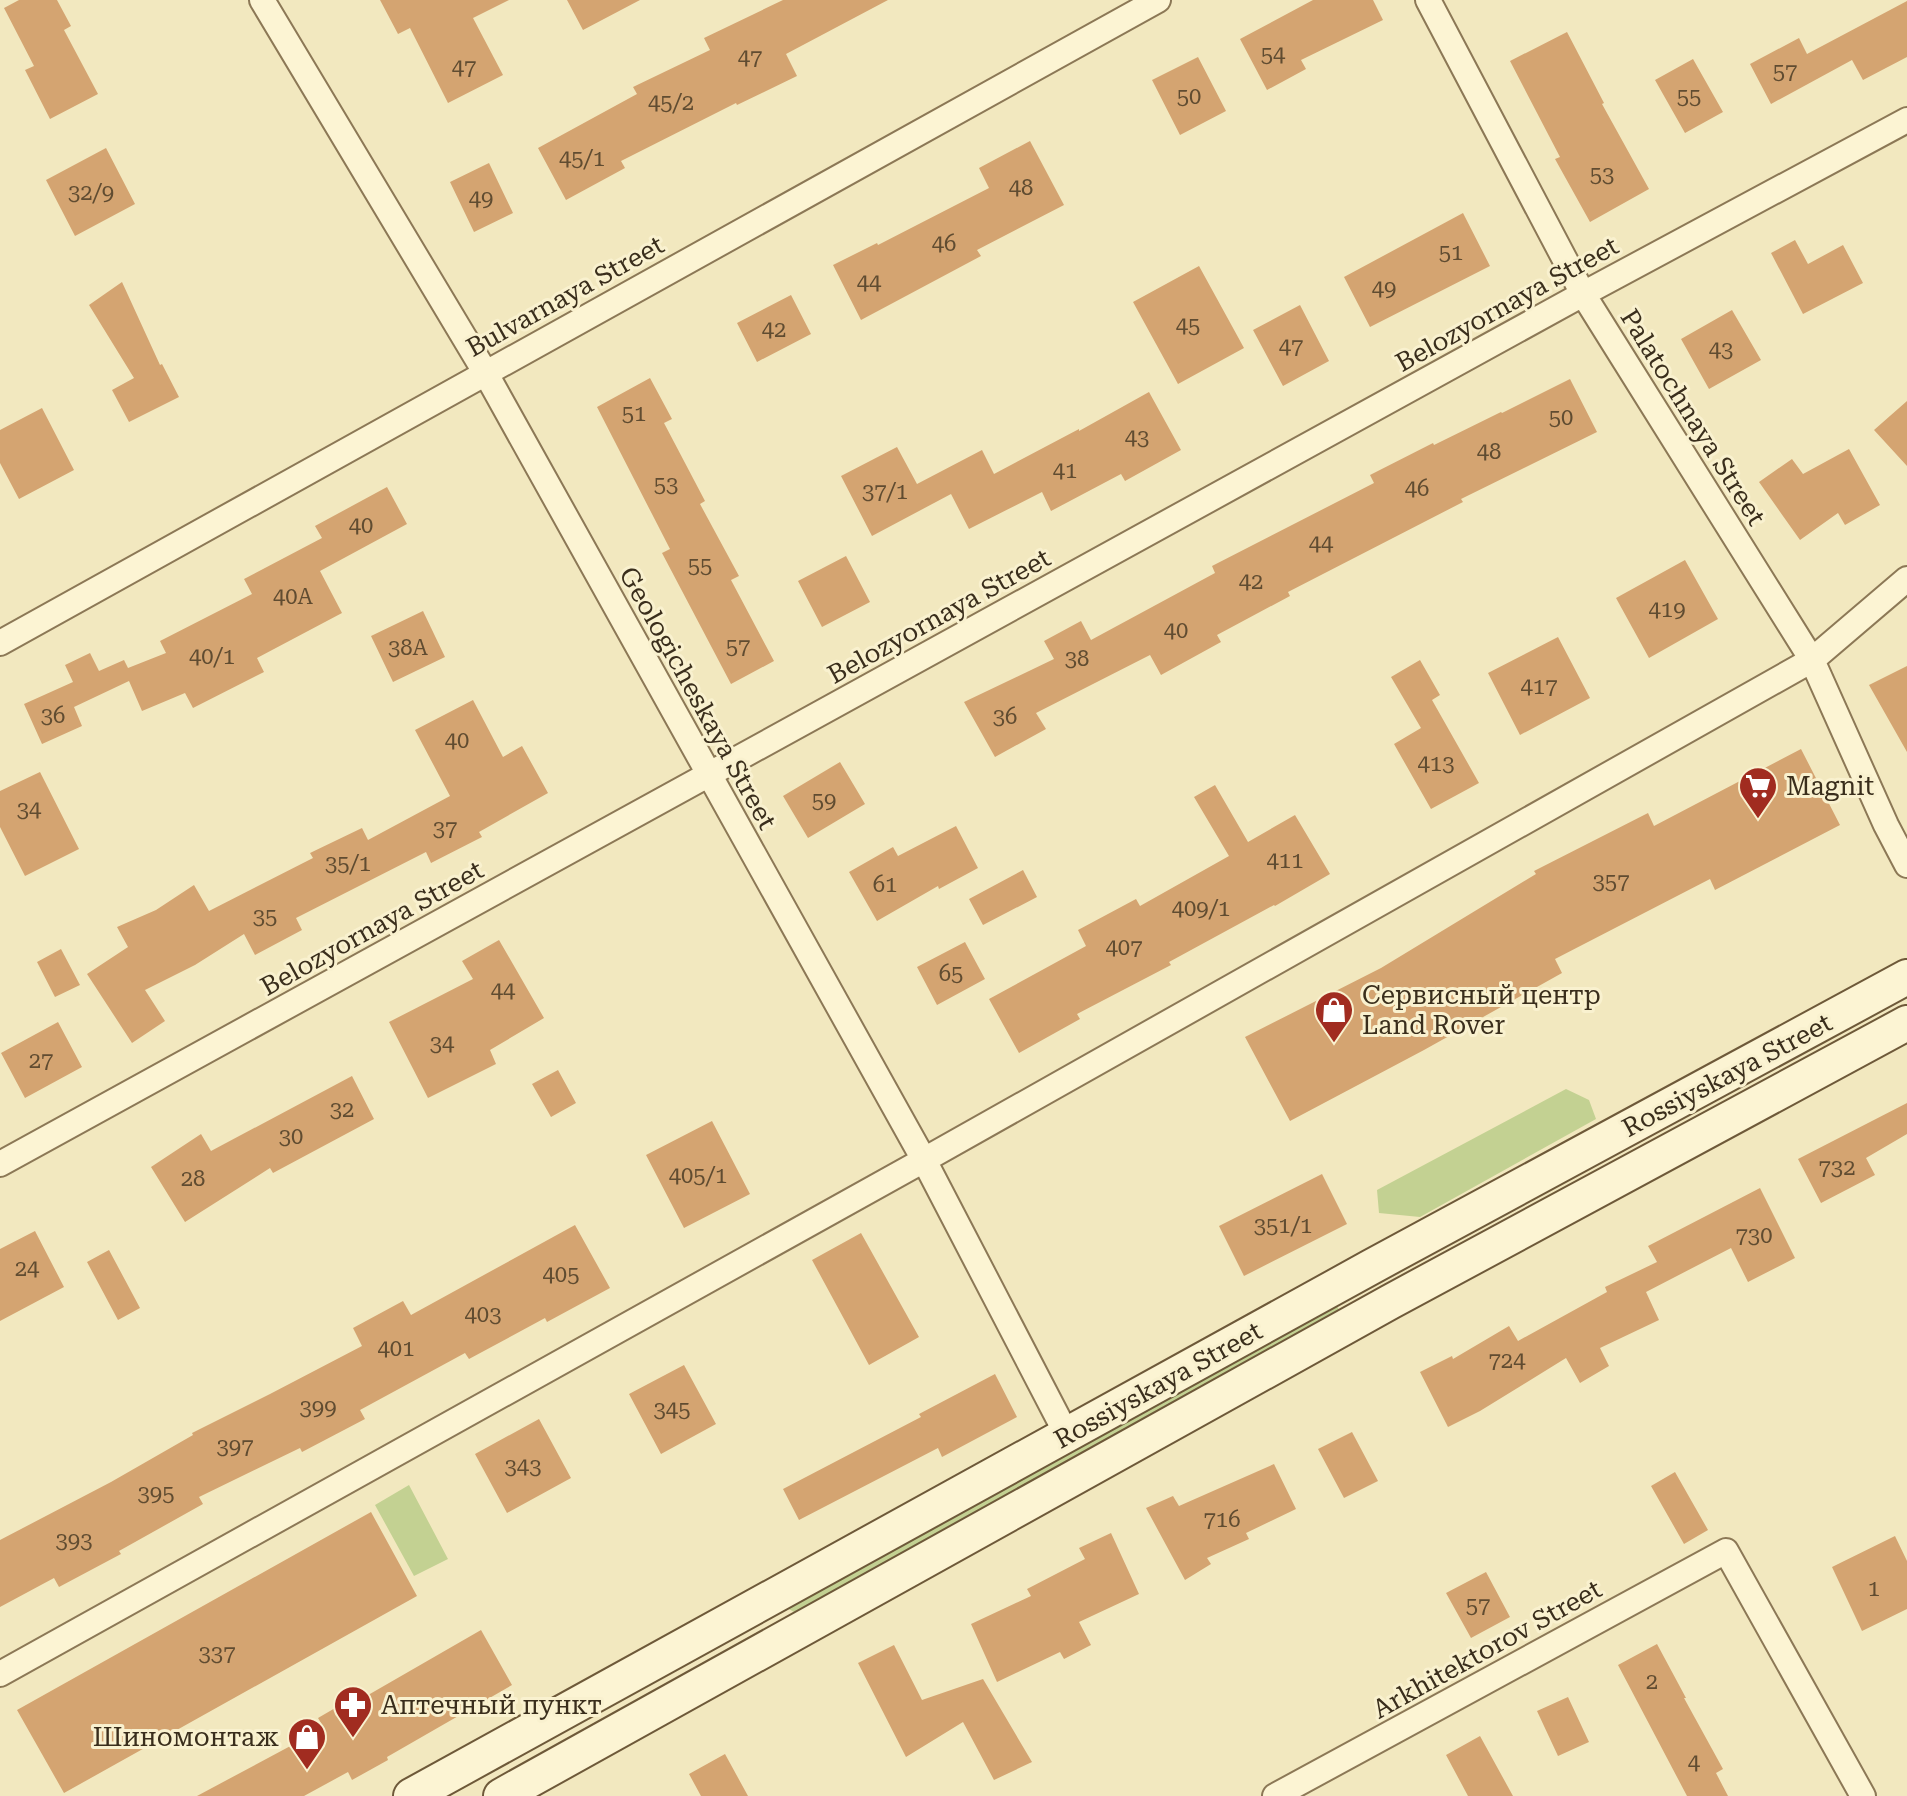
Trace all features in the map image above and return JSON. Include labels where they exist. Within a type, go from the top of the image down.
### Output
[{"type":"main road","name":"Rossiyskaya Street","points":[[411,1796],[1907,977]]},
{"type":"main road","name":"Rossiyskaya Street","points":[[501,1796],[1390,1302],[1907,1023]]},
{"type":"street","name":"Geologicheskaya Street","points":[[262,0],[485,372],[924,1160],[1067,1435]]},
{"type":"street","name":"Bulvarnaya Street","points":[[0,643],[1158,0]]},
{"type":"street","name":"Palatochnaya Street","points":[[1428,0],[1583,294],[1812,660],[1907,865]]},
{"type":"street","name":"Belozyornaya Street","points":[[0,1164],[1583,294],[1907,120]]},
{"type":"street","points":[[0,1674],[924,1160],[1812,660],[1907,579]]},
{"type":"street","name":"Arkhitektorov Street","points":[[1275,1796],[1726,1551],[1863,1796]]},
{"type":"green space","points":[[1566,1089],[1589,1100],[1596,1119],[1420,1217],[1379,1213],[1377,1190]]},
{"type":"green space","points":[[1335,1303],[1343,1316],[794,1612],[782,1605]]},
{"type":"green space","points":[[409,1485],[448,1559],[414,1576],[375,1505]]},
{"type":"building","points":[[19,0],[57,0],[71,26],[64,30],[98,94],[50,119],[25,70],[34,66],[4,8]]},
{"type":"building","points":[[380,0],[509,0],[473,18],[503,75],[448,103],[410,28],[398,34]]},
{"type":"building","points":[[567,0],[640,0],[583,30]]},
{"type":"building","points":[[783,0],[888,0],[786,54],[797,76],[621,161],[625,168],[566,200],[538,148],[637,94],[633,87],[710,50],[704,38]]},
{"type":"building","points":[[1313,0],[1373,0],[1383,20],[1301,60],[1306,69],[1267,90],[1240,39]]},
{"type":"building","points":[[1907,1],[1907,57],[1863,80],[1852,60],[1771,104],[1750,64],[1799,38],[1807,54]]},
{"type":"building","points":[[1567,32],[1649,189],[1590,222],[1555,159],[1560,157],[1510,61]]},
{"type":"building","points":[[1198,57],[1226,111],[1180,135],[1152,80]]},
{"type":"building","points":[[1693,59],[1723,112],[1685,133],[1655,80]]},
{"type":"building","points":[[1030,141],[1064,205],[977,250],[981,256],[861,320],[833,265],[989,188],[979,168]]},
{"type":"building","points":[[106,148],[135,204],[75,236],[46,180]]},
{"type":"building","points":[[489,163],[513,213],[474,232],[450,182]]},
{"type":"building","points":[[1463,213],[1490,266],[1370,327],[1344,277]]},
{"type":"building","points":[[1795,240],[1808,264],[1843,245],[1863,283],[1803,314],[1771,253]]},
{"type":"building","points":[[1199,266],[1244,348],[1178,384],[1133,302]]},
{"type":"building","points":[[122,282],[160,365],[179,397],[129,422],[112,390],[134,378],[89,305]]},
{"type":"building","points":[[791,295],[811,334],[757,362],[737,323]]},
{"type":"building","points":[[1300,305],[1329,361],[1283,386],[1253,330]]},
{"type":"building","points":[[1732,310],[1761,360],[1709,389],[1681,339]]},
{"type":"building","points":[[650,378],[672,419],[664,423],[705,501],[700,504],[739,576],[731,580],[774,661],[731,684],[662,553],[670,549],[597,407]]},
{"type":"building","points":[[1570,379],[1597,432],[1461,499],[1463,502],[1288,592],[1290,596],[1217,635],[1221,642],[1161,675],[1150,655],[1036,713],[1046,729],[995,757],[964,702],[1054,659],[1044,641],[1081,621],[1091,640],[1215,573],[1212,566],[1374,483],[1370,475]]},
{"type":"building","points":[[1149,392],[1181,450],[1125,481],[1121,474],[1051,511],[1042,492],[969,529],[951,494],[872,536],[841,476],[897,447],[917,484],[982,450],[994,474]]},
{"type":"building","points":[[1907,401],[1907,466],[1874,430]]},
{"type":"building","points":[[42,408],[74,470],[19,499],[0,463],[0,430]]},
{"type":"building","points":[[1849,449],[1880,505],[1845,525],[1838,513],[1800,540],[1759,482],[1792,459],[1803,474]]},
{"type":"building","points":[[387,487],[407,524],[320,571],[342,613],[257,658],[264,672],[193,708],[185,693],[142,711],[129,681],[74,707],[82,726],[42,744],[24,704],[73,682],[65,665],[90,653],[99,671],[124,660],[128,668],[166,653],[160,641],[252,594],[244,579],[322,538],[315,526]]},
{"type":"building","points":[[846,556],[870,602],[822,627],[798,581]]},
{"type":"building","points":[[1685,560],[1718,619],[1649,658],[1616,598]]},
{"type":"building","points":[[423,611],[445,657],[393,682],[371,636]]},
{"type":"building","points":[[1558,637],[1590,698],[1520,735],[1488,673]]},
{"type":"building","points":[[1420,660],[1440,695],[1432,700],[1479,783],[1431,809],[1394,744],[1421,728],[1391,677]]},
{"type":"building","points":[[1907,666],[1907,752],[1869,685]]},
{"type":"building","points":[[473,700],[503,757],[522,746],[548,793],[479,832],[482,837],[431,863],[426,852],[296,918],[302,930],[255,955],[244,934],[195,965],[145,990],[165,1021],[132,1043],[87,974],[128,947],[117,927],[156,910],[194,885],[209,911],[313,858],[310,853],[362,828],[368,840],[450,796],[415,730]]},
{"type":"building","points":[[1801,749],[1840,825],[1715,890],[1710,879],[1555,959],[1562,973],[1290,1121],[1245,1037],[1381,968],[1536,874],[1534,871],[1648,813],[1654,826]]},
{"type":"building","points":[[840,762],[865,804],[808,838],[783,796]]},
{"type":"building","points":[[40,772],[79,849],[25,876],[0,827],[0,791]]},
{"type":"building","points":[[1215,785],[1248,842],[1295,815],[1330,874],[1169,962],[1171,965],[1077,1014],[1080,1019],[1019,1053],[989,999],[1086,946],[1078,930],[1136,899],[1140,906],[1229,856],[1194,797]]},
{"type":"building","points":[[956,826],[978,868],[939,889],[938,886],[877,921],[849,872],[893,847],[898,856]]},
{"type":"building","points":[[1023,870],[1037,897],[983,925],[969,899]]},
{"type":"building","points":[[499,940],[544,1018],[490,1050],[496,1064],[428,1098],[389,1022],[473,979],[462,961]]},
{"type":"building","points":[[965,942],[985,979],[937,1005],[917,967]]},
{"type":"building","points":[[61,949],[80,985],[55,997],[37,962]]},
{"type":"building","points":[[58,1022],[82,1067],[25,1098],[1,1053]]},
{"type":"building","points":[[558,1070],[576,1103],[551,1117],[532,1084]]},
{"type":"building","points":[[352,1076],[374,1119],[273,1173],[270,1168],[185,1222],[151,1167],[201,1134],[211,1151]]},
{"type":"building","points":[[1907,1103],[1907,1134],[1866,1158],[1875,1175],[1821,1203],[1798,1159]]},
{"type":"building","points":[[712,1121],[750,1194],[684,1228],[646,1155]]},
{"type":"building","points":[[1322,1174],[1347,1224],[1244,1276],[1219,1226]]},
{"type":"building","points":[[1760,1188],[1795,1258],[1748,1282],[1731,1248],[1646,1292],[1659,1320],[1600,1348],[1609,1366],[1580,1383],[1566,1358],[1448,1427],[1420,1372],[1452,1356],[1453,1359],[1509,1326],[1518,1341],[1607,1292],[1605,1287],[1657,1262],[1648,1246]]},
{"type":"building","points":[[575,1225],[610,1288],[547,1322],[545,1318],[469,1359],[465,1353],[360,1410],[365,1419],[302,1452],[300,1448],[199,1497],[203,1504],[59,1587],[54,1578],[0,1607],[0,1540],[111,1482],[192,1433],[362,1346],[353,1328],[403,1301],[411,1315]]},
{"type":"building","points":[[35,1231],[64,1287],[0,1321],[0,1249]]},
{"type":"building","points":[[861,1233],[919,1337],[869,1365],[812,1260]]},
{"type":"building","points":[[109,1250],[140,1308],[118,1320],[87,1262]]},
{"type":"building","points":[[684,1365],[716,1424],[661,1454],[629,1394]]},
{"type":"building","points":[[995,1374],[1017,1417],[942,1457],[938,1448],[799,1520],[783,1489],[921,1417],[919,1414]]},
{"type":"building","points":[[539,1419],[571,1478],[507,1513],[475,1454]]},
{"type":"building","points":[[1352,1432],[1378,1481],[1344,1498],[1318,1449]]},
{"type":"building","points":[[1274,1464],[1296,1509],[1246,1533],[1249,1539],[1207,1558],[1211,1564],[1185,1580],[1146,1508],[1173,1496],[1179,1506]]},
{"type":"building","points":[[1675,1472],[1708,1530],[1684,1544],[1651,1486]]},
{"type":"building","points":[[371,1512],[417,1596],[64,1793],[17,1710]]},
{"type":"building","points":[[1111,1533],[1139,1594],[1079,1622],[1091,1645],[1064,1659],[1060,1652],[997,1682],[971,1624],[1031,1596],[1027,1589],[1085,1559],[1079,1548]]},
{"type":"building","points":[[1895,1536],[1907,1561],[1907,1609],[1862,1631],[1832,1567]]},
{"type":"building","points":[[1486,1572],[1510,1617],[1471,1638],[1446,1593]]},
{"type":"building","points":[[481,1630],[512,1685],[387,1757],[388,1760],[352,1780],[348,1772],[304,1796],[197,1796],[324,1728],[318,1718],[354,1697],[356,1702]]},
{"type":"building","points":[[1657,1644],[1723,1769],[1716,1773],[1728,1796],[1687,1796],[1618,1665]]},
{"type":"building","points":[[894,1645],[922,1700],[983,1679],[1032,1762],[994,1780],[963,1722],[906,1757],[858,1663]]},
{"type":"building","points":[[1568,1697],[1589,1742],[1558,1756],[1537,1711]]},
{"type":"building","points":[[1480,1736],[1513,1796],[1468,1796],[1446,1755]]},
{"type":"building","points":[[725,1754],[748,1796],[701,1796],[689,1774]]},
{"type":"place","name":"Magnit","points":[[1758,820]]},
{"type":"place","name":"Сервисный центр Land Rover","points":[[1334,1044]]},
{"type":"place","name":"Аптечный пункт","points":[[353,1739]]},
{"type":"place","name":"Шиномонтаж","points":[[307,1771]]}]
